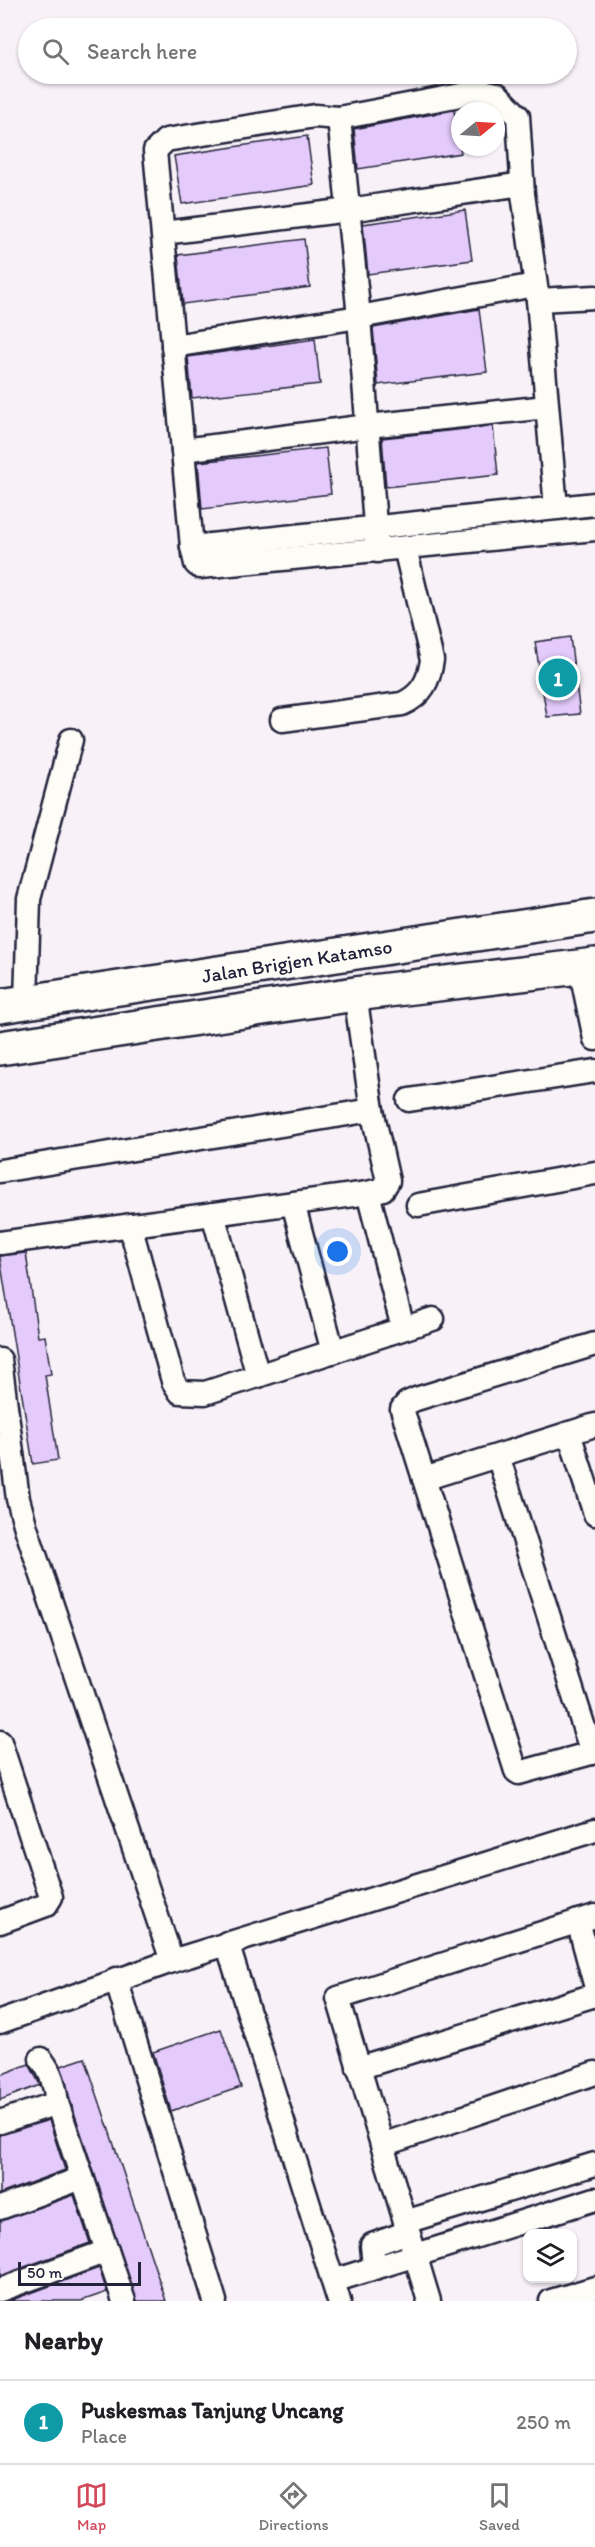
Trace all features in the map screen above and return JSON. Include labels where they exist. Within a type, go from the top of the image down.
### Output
[{"type":"highway","name":"Jalan Brigjen Katamso","points":[[13,1004],[595,916]]},
{"type":"highway","name":"Jalan Brigjen Katamso","points":[[0,1048],[355,994],[588,966]]},
{"type":"street","points":[[556,508],[537,292],[522,184],[518,116],[496,94],[482,91],[339,118],[315,116],[166,140],[155,151],[192,547],[196,564],[200,567],[595,529]]},
{"type":"street","points":[[339,118],[359,317],[377,551]]},
{"type":"street","points":[[163,233],[348,210],[522,184]]},
{"type":"street","points":[[173,346],[537,292],[595,297]]},
{"type":"street","points":[[183,450],[368,426],[547,407]]},
{"type":"street","points":[[192,547],[595,504]]},
{"type":"street","points":[[282,720],[402,705],[416,698],[423,689],[429,676],[432,660],[405,548]]},
{"type":"street","points":[[13,1004],[28,898],[70,740]]},
{"type":"street","points":[[588,966],[595,1040]]},
{"type":"street","points":[[0,1243],[293,1203],[383,1188],[388,1181],[372,1110],[355,994]]},
{"type":"street","points":[[409,1100],[595,1071]]},
{"type":"street","points":[[0,1171],[372,1110]]},
{"type":"street","points":[[418,1205],[595,1173]]},
{"type":"street","points":[[368,1192],[403,1328]]},
{"type":"street","points":[[293,1203],[333,1352]]},
{"type":"street","points":[[213,1214],[258,1376]]},
{"type":"street","points":[[130,1225],[172,1381],[180,1392],[205,1394],[433,1319]]},
{"type":"street","points":[[498,1456],[594,1752],[519,1773],[516,1771],[402,1409],[416,1399],[595,1344]]},
{"type":"street","points":[[0,1360],[18,1499],[26,1528],[172,1960]]},
{"type":"street","points":[[424,1479],[595,1425]]},
{"type":"street","points":[[569,1433],[595,1514]]},
{"type":"street","points":[[0,1922],[46,1905],[51,1897],[1,1752]]},
{"type":"street","points":[[2,2016],[172,1960],[595,1830]]},
{"type":"street","points":[[429,2301],[338,1998],[586,1919],[595,1984]]},
{"type":"street","points":[[227,1943],[336,2291],[374,2267],[410,2236],[595,2164]]},
{"type":"street","points":[[116,1979],[215,2301]]},
{"type":"street","points":[[358,2068],[595,1995]]},
{"type":"street","points":[[41,2059],[54,2082],[57,2103],[124,2301]]},
{"type":"street","points":[[382,2145],[595,2073]]},
{"type":"street","points":[[0,2122],[57,2103]]},
{"type":"street","points":[[0,2208],[82,2178]]},
{"type":"street","points":[[410,2236],[595,2199]]},
{"type":"street","points":[[0,2290],[107,2251]]},
{"type":"street","points":[[551,2301],[595,2288]]},
{"type":"building","points":[[451,111],[451,155],[358,169],[354,129]]},
{"type":"building","points":[[307,136],[314,185],[182,204],[174,156]]},
{"type":"building","points":[[465,210],[472,260],[368,274],[363,224]]},
{"type":"building","points":[[304,239],[310,287],[183,304],[178,255]]},
{"type":"building","points":[[479,309],[487,372],[378,385],[373,328]]},
{"type":"building","points":[[315,339],[320,384],[192,398],[188,357]]},
{"type":"building","points":[[493,426],[498,475],[386,487],[382,438]]},
{"type":"building","points":[[326,448],[331,494],[202,509],[198,462]]},
{"type":"building","points":[[570,637],[580,714],[547,717],[535,642]]},
{"type":"building","points":[[26,1253],[38,1337],[45,1336],[51,1374],[45,1375],[58,1460],[33,1464],[0,1258],[0,1256]]},
{"type":"building","points":[[221,2029],[241,2087],[171,2111],[153,2052]]},
{"type":"building","points":[[85,2058],[166,2301],[137,2301],[70,2100],[61,2066]]},
{"type":"building","points":[[29,2064],[40,2085],[0,2100],[0,2075]]},
{"type":"building","points":[[49,2120],[65,2170],[0,2194],[0,2135]]},
{"type":"building","points":[[74,2195],[90,2243],[0,2276],[0,2221]]},
{"type":"building","points":[[99,2268],[107,2292],[81,2301],[9,2301]]},
{"type":"place","name":"Puskesmas Tanjung Uncang","points":[[558,678]]}]
